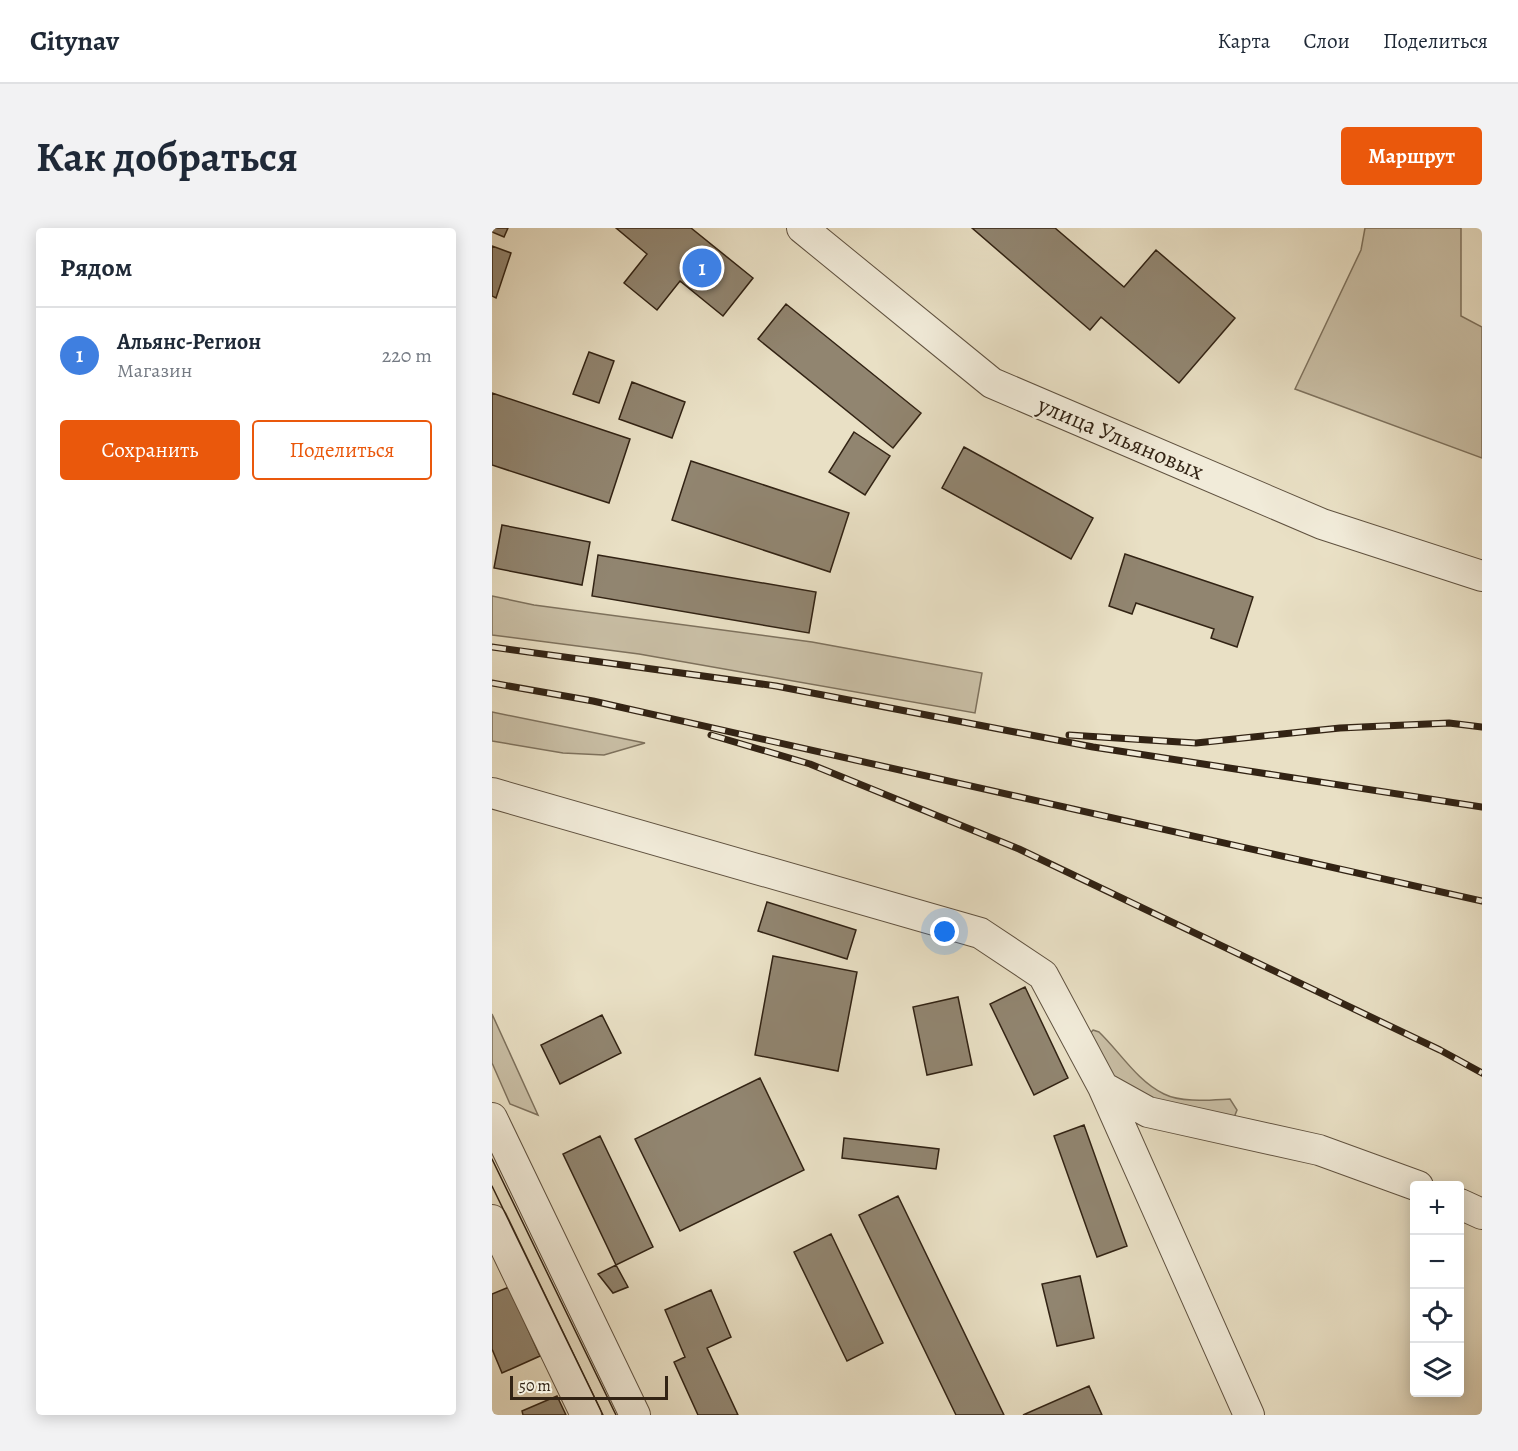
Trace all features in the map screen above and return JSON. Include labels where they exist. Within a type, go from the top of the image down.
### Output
[{"type":"street","name":"улица Ульяновых","points":[[802,228],[992,383],[1322,524],[1482,576]]},
{"type":"street","points":[[492,793],[981,933],[1043,975],[1103,1087],[1249,1415]]},
{"type":"street","points":[[1103,1087],[1148,1112],[1319,1149],[1410,1182]]},
{"type":"street","points":[[492,1118],[635,1415]]},
{"type":"street","points":[[1464,1206],[1482,1215]]},
{"type":"street","points":[[492,1220],[586,1415]]},
{"type":"shaded area","points":[[1365,228],[1461,228],[1461,316],[1482,327],[1482,458],[1295,389],[1361,250]]},
{"type":"shaded area","points":[[492,596],[534,605],[812,642],[982,673],[975,713],[639,654],[492,635]]},
{"type":"shaded area","points":[[492,712],[645,743],[604,755],[563,753],[492,741]]},
{"type":"shaded area","points":[[492,1014],[538,1115],[510,1104],[492,1063]]},
{"type":"shaded area","points":[[1093,1030],[1099,1032],[1107,1040],[1145,1082],[1164,1094],[1188,1100],[1230,1099],[1237,1110],[1233,1120],[1158,1104],[1115,1079],[1086,1038]]},
{"type":"building","points":[[492,228],[508,228],[504,237],[492,232]]},
{"type":"building","points":[[616,228],[691,228],[753,278],[723,316],[680,281],[657,310],[624,283],[647,254]]},
{"type":"building","points":[[972,228],[1055,228],[1124,287],[1156,250],[1235,318],[1179,383],[1101,317],[1090,330]]},
{"type":"building","points":[[492,246],[511,253],[496,298],[492,296]]},
{"type":"building","points":[[786,304],[921,413],[893,448],[758,339]]},
{"type":"building","points":[[589,352],[614,361],[599,403],[573,394]]},
{"type":"building","points":[[632,382],[685,402],[672,438],[619,419]]},
{"type":"building","points":[[492,393],[630,439],[609,503],[492,465]]},
{"type":"building","points":[[854,432],[890,456],[865,495],[829,472]]},
{"type":"building","points":[[964,447],[1093,518],[1071,559],[942,488]]},
{"type":"building","points":[[691,461],[849,513],[830,572],[672,520]]},
{"type":"building","points":[[502,525],[590,542],[582,585],[494,568]]},
{"type":"building","points":[[1125,554],[1253,597],[1237,647],[1211,638],[1214,629],[1136,603],[1132,614],[1109,606]]},
{"type":"building","points":[[598,555],[816,592],[809,633],[592,596]]},
{"type":"building","points":[[767,902],[856,930],[847,959],[758,931]]},
{"type":"building","points":[[773,956],[857,972],[838,1071],[755,1055]]},
{"type":"building","points":[[1025,987],[1068,1078],[1034,1095],[990,1004]]},
{"type":"building","points":[[958,997],[972,1065],[927,1075],[913,1007]]},
{"type":"building","points":[[602,1015],[621,1053],[560,1084],[541,1045]]},
{"type":"building","points":[[760,1078],[804,1170],[680,1231],[635,1139]]},
{"type":"building","points":[[1084,1125],[1127,1246],[1097,1257],[1054,1136]]},
{"type":"building","points":[[600,1136],[653,1247],[616,1265],[563,1154]]},
{"type":"building","points":[[844,1138],[939,1149],[936,1169],[842,1158]]},
{"type":"building","points":[[898,1196],[1004,1415],[956,1415],[859,1215]]},
{"type":"building","points":[[831,1234],[883,1343],[847,1361],[794,1252]]},
{"type":"building","points":[[616,1265],[628,1287],[613,1293],[598,1274]]},
{"type":"building","points":[[1080,1276],[1094,1338],[1057,1346],[1042,1284]]},
{"type":"building","points":[[509,1287],[540,1356],[502,1373],[492,1349],[492,1294]]},
{"type":"building","points":[[711,1290],[731,1337],[707,1348],[738,1415],[698,1415],[674,1362],[685,1357],[665,1310]]},
{"type":"building","points":[[1089,1386],[1102,1415],[1023,1415]]},
{"type":"building","points":[[557,1396],[566,1415],[523,1415],[522,1411]]},
{"type":"tram line","points":[[492,1159],[616,1415]]},
{"type":"tram line","points":[[492,1186],[603,1415]]},
{"type":"railway","points":[[492,647],[776,686],[1093,747],[1482,807]]},
{"type":"railway","points":[[492,683],[593,701],[1482,901]]},
{"type":"railway","points":[[1069,735],[1196,743],[1340,728],[1449,723],[1482,727]]},
{"type":"railway","points":[[711,735],[810,764],[1019,849],[1440,1050],[1482,1073]]},
{"type":"place","name":"Альянс-Регион","points":[[702,268]]}]
